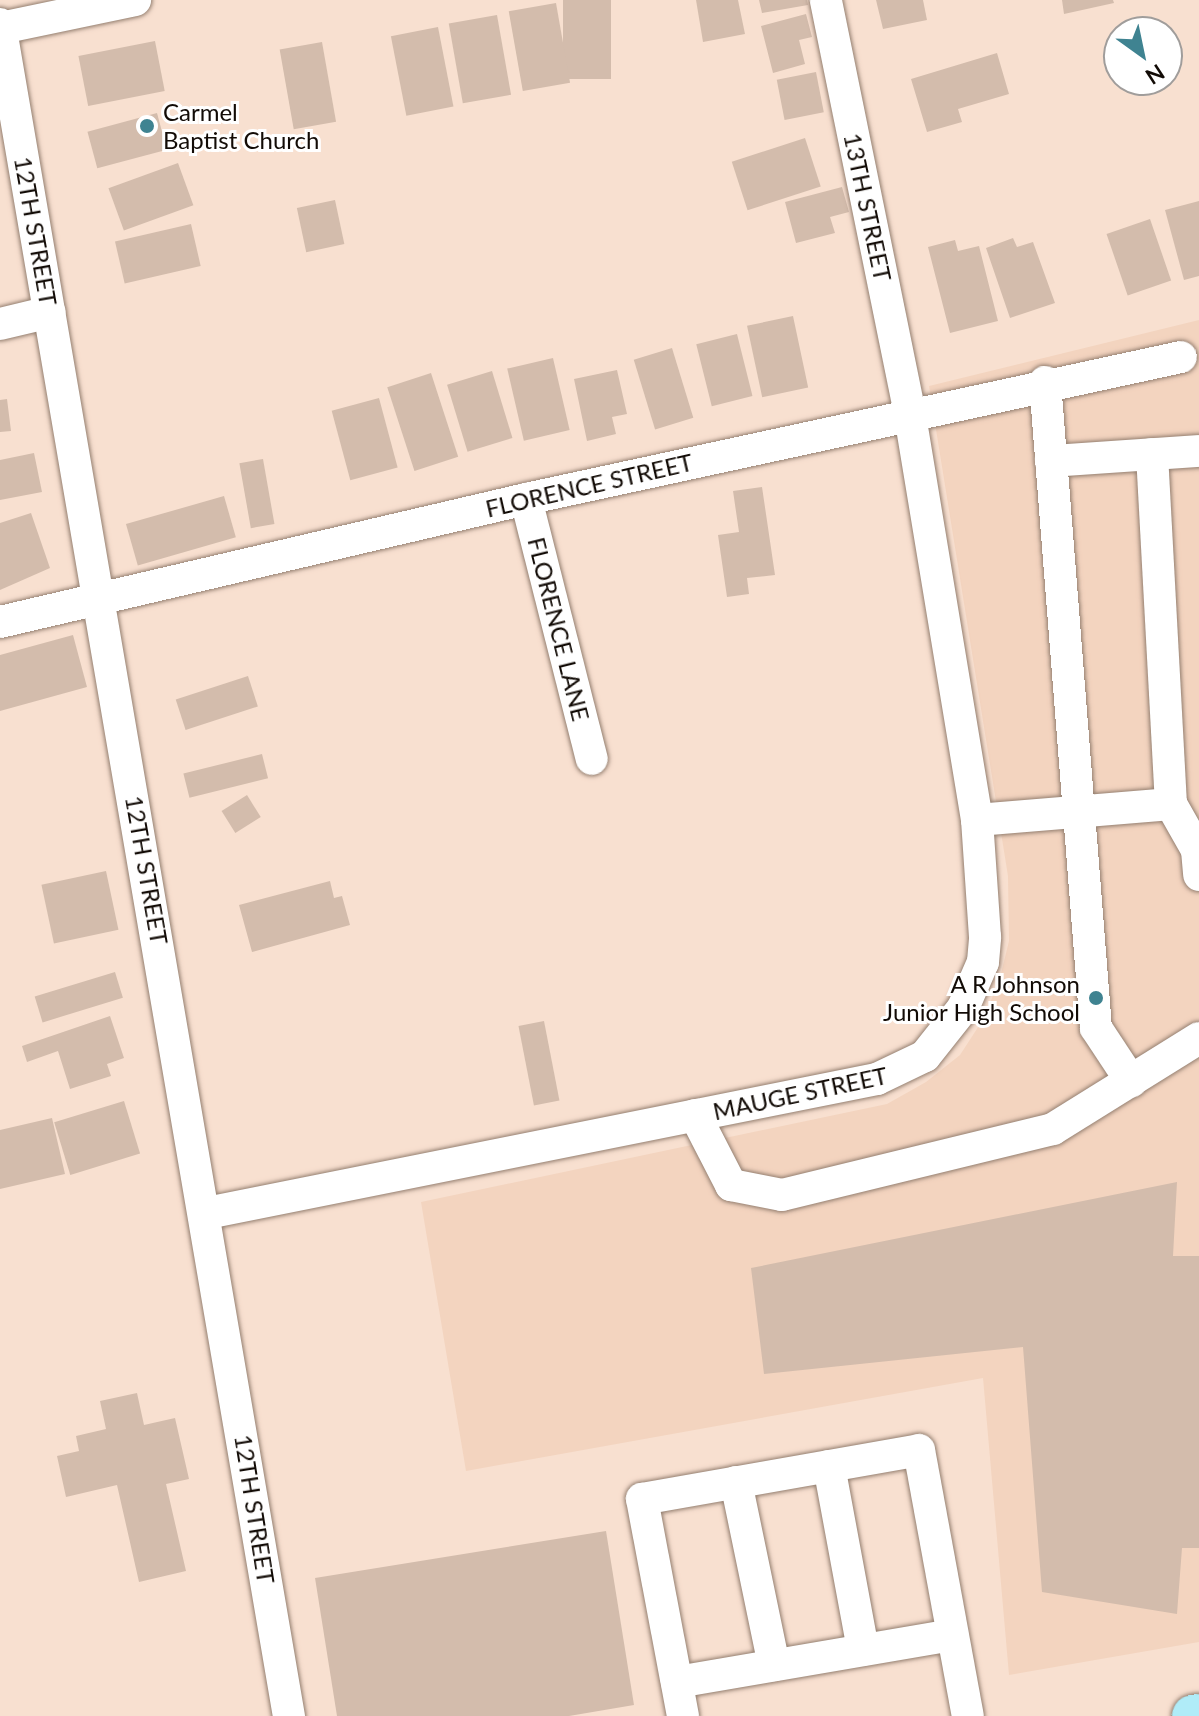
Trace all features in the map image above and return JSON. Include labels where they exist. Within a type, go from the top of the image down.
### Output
[{"type":"street","points":[[0,26],[135,0]]},
{"type":"street","name":"13TH STREET","points":[[826,0],[910,414]]},
{"type":"street","name":"12TH STREET","points":[[0,26],[207,1213],[289,1716]]},
{"type":"street","points":[[0,324],[50,312]]},
{"type":"street","name":"FLORENCE STREET","points":[[0,622],[1045,382],[1181,357]]},
{"type":"street","points":[[1045,382],[1096,1028],[1131,1081]]},
{"type":"street","name":"MAUGE STREET","points":[[207,1213],[877,1079],[925,1056],[963,1008],[983,962],[987,910],[977,820],[910,414]]},
{"type":"street","points":[[1051,461],[1199,451]]},
{"type":"street","points":[[1152,454],[1171,804],[1197,850],[1199,875]]},
{"type":"street","name":"FLORENCE LANE","points":[[526,499],[592,759]]},
{"type":"street","points":[[977,820],[1171,804]]},
{"type":"street","points":[[695,1115],[731,1185],[782,1195],[1053,1129],[1199,1038]]},
{"type":"street","points":[[683,1716],[642,1499],[919,1450],[968,1716]]},
{"type":"street","points":[[829,1466],[863,1650]]},
{"type":"street","points":[[736,1482],[774,1665]]},
{"type":"street","points":[[677,1682],[951,1635]]},
{"type":"shaded area","name":"A R Johnson Junior High School","points":[[1199,320],[1199,1642],[1009,1675],[983,1378],[466,1471],[421,1202],[887,1104],[926,1082],[960,1055],[984,1018],[1000,978],[1009,941],[1008,876],[929,386]]},
{"type":"building","points":[[563,0],[611,0],[611,79],[563,79]]},
{"type":"building","points":[[696,0],[738,0],[745,34],[703,42]]},
{"type":"building","points":[[759,0],[807,0],[808,5],[762,13]]},
{"type":"building","points":[[876,0],[923,0],[927,20],[883,29]]},
{"type":"building","points":[[1062,0],[1113,0],[1114,3],[1064,14]]},
{"type":"building","points":[[556,3],[570,83],[523,91],[509,11]]},
{"type":"building","points":[[806,14],[812,37],[799,40],[805,64],[773,73],[761,26]]},
{"type":"building","points":[[497,15],[511,95],[463,103],[449,24]]},
{"type":"building","points":[[438,27],[453,107],[406,116],[391,36]]},
{"type":"building","points":[[155,41],[165,91],[88,106],[78,56]]},
{"type":"building","points":[[322,42],[336,122],[294,129],[280,49]]},
{"type":"building","points":[[997,53],[1009,94],[958,109],[962,122],[927,132],[911,79]]},
{"type":"building","points":[[816,72],[824,112],[785,120],[777,80]]},
{"type":"building","points":[[157,113],[167,150],[97,168],[87,132]]},
{"type":"building","points":[[805,138],[821,187],[748,210],[732,162]]},
{"type":"building","points":[[178,163],[193,205],[124,231],[108,188]]},
{"type":"building","points":[[842,187],[849,212],[830,217],[835,233],[796,243],[785,202]]},
{"type":"building","points":[[335,200],[344,244],[306,252],[297,208]]},
{"type":"building","points":[[1199,201],[1199,276],[1184,280],[1165,210]]},
{"type":"building","points":[[1150,219],[1171,280],[1128,295],[1107,234]]},
{"type":"building","points":[[191,224],[201,266],[125,283],[115,242]]},
{"type":"building","points":[[1013,238],[1017,247],[1033,242],[1055,303],[1010,318],[986,248]]},
{"type":"building","points":[[955,240],[958,251],[979,246],[998,321],[950,333],[928,247]]},
{"type":"building","points":[[793,316],[808,387],[762,397],[747,326]]},
{"type":"building","points":[[737,334],[752,396],[712,406],[696,344]]},
{"type":"building","points":[[672,348],[693,418],[655,430],[634,360]]},
{"type":"building","points":[[553,358],[570,430],[524,441],[507,369]]},
{"type":"building","points":[[617,370],[627,414],[612,417],[616,434],[587,441],[574,379]]},
{"type":"building","points":[[492,371],[512,438],[468,452],[447,385]]},
{"type":"building","points":[[431,373],[458,457],[414,471],[387,387]]},
{"type":"building","points":[[379,398],[398,468],[350,480],[332,411]]},
{"type":"building","points":[[7,399],[11,431],[0,432],[0,400]]},
{"type":"building","points":[[34,453],[42,492],[0,500],[0,460]]},
{"type":"building","points":[[263,459],[274,524],[251,528],[239,463]]},
{"type":"building","points":[[762,487],[775,575],[747,578],[749,594],[727,597],[718,535],[739,532],[733,491]]},
{"type":"building","points":[[224,496],[236,537],[138,565],[126,524]]},
{"type":"building","points":[[31,513],[50,568],[0,590],[0,523]]},
{"type":"building","points":[[73,635],[87,687],[0,711],[0,655]]},
{"type":"building","points":[[248,676],[258,706],[186,730],[176,699]]},
{"type":"building","points":[[262,754],[268,778],[189,798],[183,774]]},
{"type":"building","points":[[247,795],[261,817],[235,833],[222,811]]},
{"type":"building","points":[[106,871],[118,930],[54,943],[41,885]]},
{"type":"building","points":[[330,881],[334,898],[342,896],[350,925],[252,952],[239,905]]},
{"type":"building","points":[[115,972],[123,998],[43,1022],[35,997]]},
{"type":"building","points":[[110,1016],[124,1058],[107,1064],[111,1076],[70,1089],[58,1051],[27,1062],[22,1046]]},
{"type":"building","points":[[544,1021],[559,1101],[534,1105],[518,1026]]},
{"type":"building","points":[[124,1101],[140,1154],[70,1175],[54,1122]]},
{"type":"building","points":[[52,1118],[65,1174],[0,1189],[0,1130]]},
{"type":"building","points":[[1177,1182],[1173,1256],[1199,1256],[1199,1548],[1182,1548],[1177,1614],[1042,1592],[1023,1347],[764,1374],[751,1268]]},
{"type":"building","points":[[137,1393],[144,1425],[175,1418],[189,1479],[166,1484],[186,1571],[139,1582],[117,1485],[66,1497],[57,1456],[79,1451],[76,1436],[106,1429],[100,1401]]},
{"type":"building","points":[[606,1531],[634,1705],[569,1716],[337,1716],[315,1578]]},
{"type":"place","name":"Carmel Baptist Church","points":[[147,126]]},
{"type":"place","name":"A R Johnson Junior High School","points":[[1096,998]]}]
